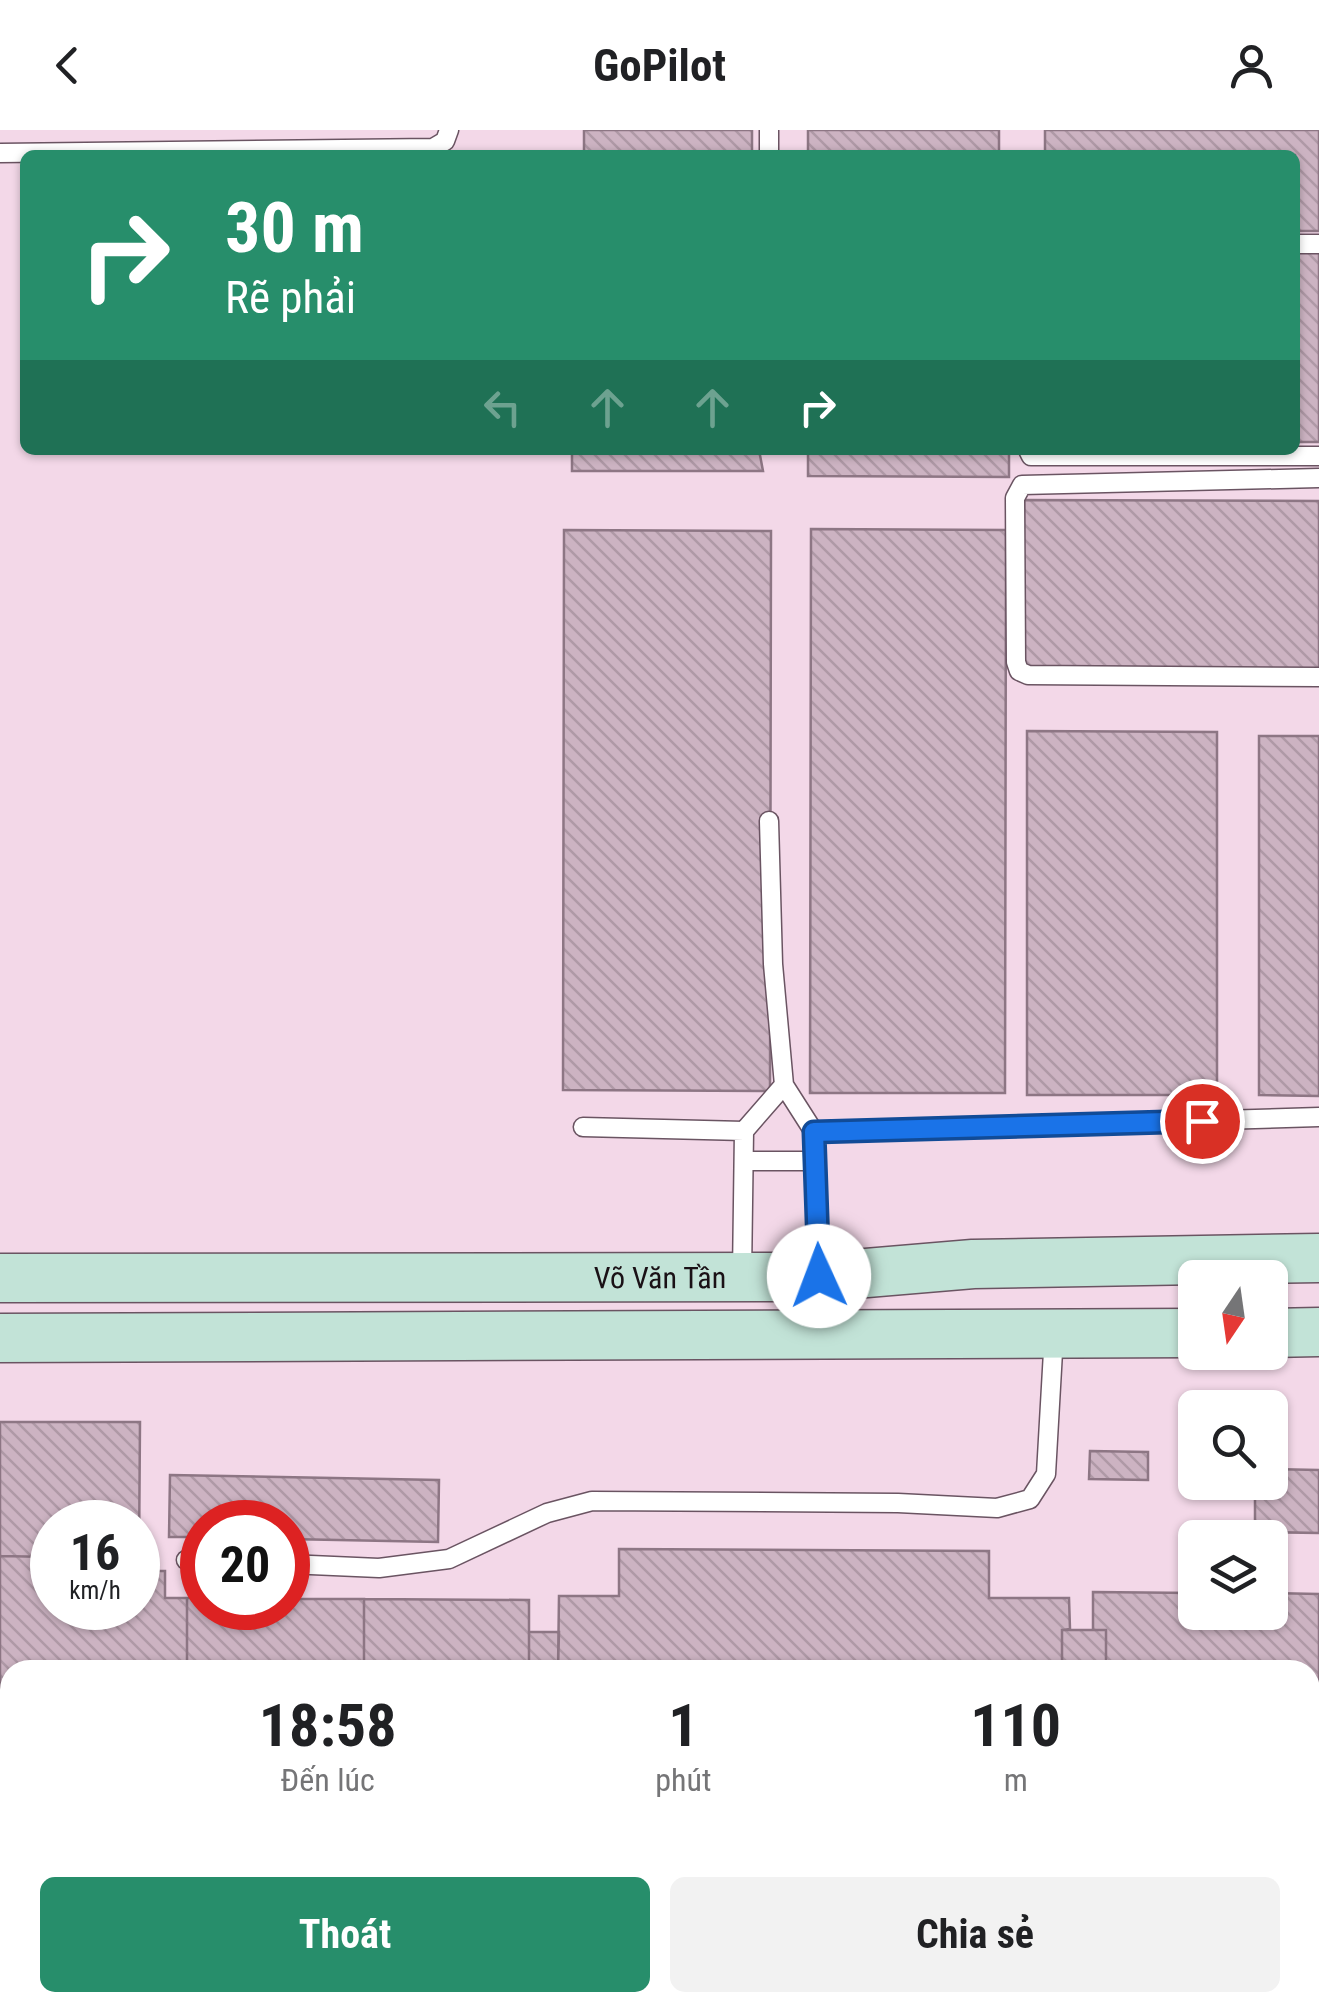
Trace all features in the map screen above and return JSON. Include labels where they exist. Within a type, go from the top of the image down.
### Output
[{"type":"street","name":"Võ Văn Tần","points":[[0,1278],[819,1276],[973,1264],[1319,1258]]},
{"type":"street","points":[[1288,1333],[1319,1332]]},
{"type":"street","name":"Võ Văn Tần","points":[[0,1338],[1178,1333]]},
{"type":"lane","points":[[216,150],[433,148],[445,141],[449,130]]},
{"type":"lane","points":[[1030,455],[1319,456]]},
{"type":"lane","points":[[1319,478],[1022,485],[1015,498],[1019,671],[1028,675],[1319,677]]},
{"type":"lane","points":[[768,821],[784,1086],[814,1132],[819,1276]]},
{"type":"lane","points":[[742,1277],[744,1131],[784,1086]]},
{"type":"lane","points":[[814,1132],[1319,1118]]},
{"type":"lane","points":[[583,1127],[744,1131]]},
{"type":"lane","points":[[744,1162],[815,1161]]},
{"type":"lane","points":[[310,1565],[379,1568],[449,1558],[547,1512],[592,1501],[898,1503],[997,1508],[1030,1500],[1046,1474],[1054,1334]]},
{"type":"building","points":[[584,130],[752,130],[752,150],[584,150]]},
{"type":"building","points":[[808,130],[999,130],[999,150],[808,150]]},
{"type":"building","points":[[1045,130],[1319,130],[1319,231],[1300,231],[1300,150],[1045,150]]},
{"type":"building","points":[[1300,252],[1319,252],[1319,442],[1300,442]]},
{"type":"building","points":[[572,455],[760,455],[763,471],[572,471]]},
{"type":"building","points":[[808,455],[1009,455],[1009,477],[808,476]]},
{"type":"building","points":[[1024,500],[1319,501],[1319,674],[1023,673]]},
{"type":"building","points":[[811,529],[1006,530],[1005,1093],[810,1093]]},
{"type":"building","points":[[564,530],[771,531],[770,1091],[563,1090]]},
{"type":"building","points":[[1027,731],[1217,732],[1217,1095],[1027,1095]]},
{"type":"building","points":[[1259,736],[1319,736],[1319,1096],[1259,1095]]},
{"type":"building","points":[[0,1422],[140,1422],[139,1500],[30,1500],[30,1557],[0,1556]]},
{"type":"building","points":[[1090,1451],[1148,1452],[1148,1480],[1089,1479]]},
{"type":"building","points":[[1288,1469],[1319,1470],[1319,1533],[1288,1532],[1288,1520],[1255,1520],[1255,1500],[1288,1500]]},
{"type":"building","points":[[170,1475],[439,1480],[438,1542],[310,1539],[310,1500],[180,1500],[180,1537],[169,1537]]},
{"type":"building","points":[[619,1549],[989,1551],[989,1598],[1069,1598],[1070,1629],[1062,1630],[1062,1660],[558,1660],[559,1596],[619,1596]]},
{"type":"building","points":[[0,1556],[30,1557],[30,1630],[160,1630],[160,1571],[165,1571],[165,1598],[180,1598],[180,1630],[187,1630],[187,1660],[0,1660]]},
{"type":"building","points":[[1093,1592],[1178,1593],[1178,1630],[1288,1630],[1288,1593],[1319,1594],[1319,1660],[1106,1660],[1106,1630],[1093,1630]]},
{"type":"building","points":[[310,1599],[364,1599],[364,1660],[187,1660],[187,1630],[310,1630]]},
{"type":"building","points":[[364,1599],[529,1600],[529,1660],[364,1660]]},
{"type":"building","points":[[1062,1630],[1106,1630],[1106,1660],[1062,1660]]},
{"type":"building","points":[[529,1632],[559,1632],[558,1660],[529,1660]]},
{"type":"route","points":[[819,1276],[814,1132],[1202,1121]]}]
